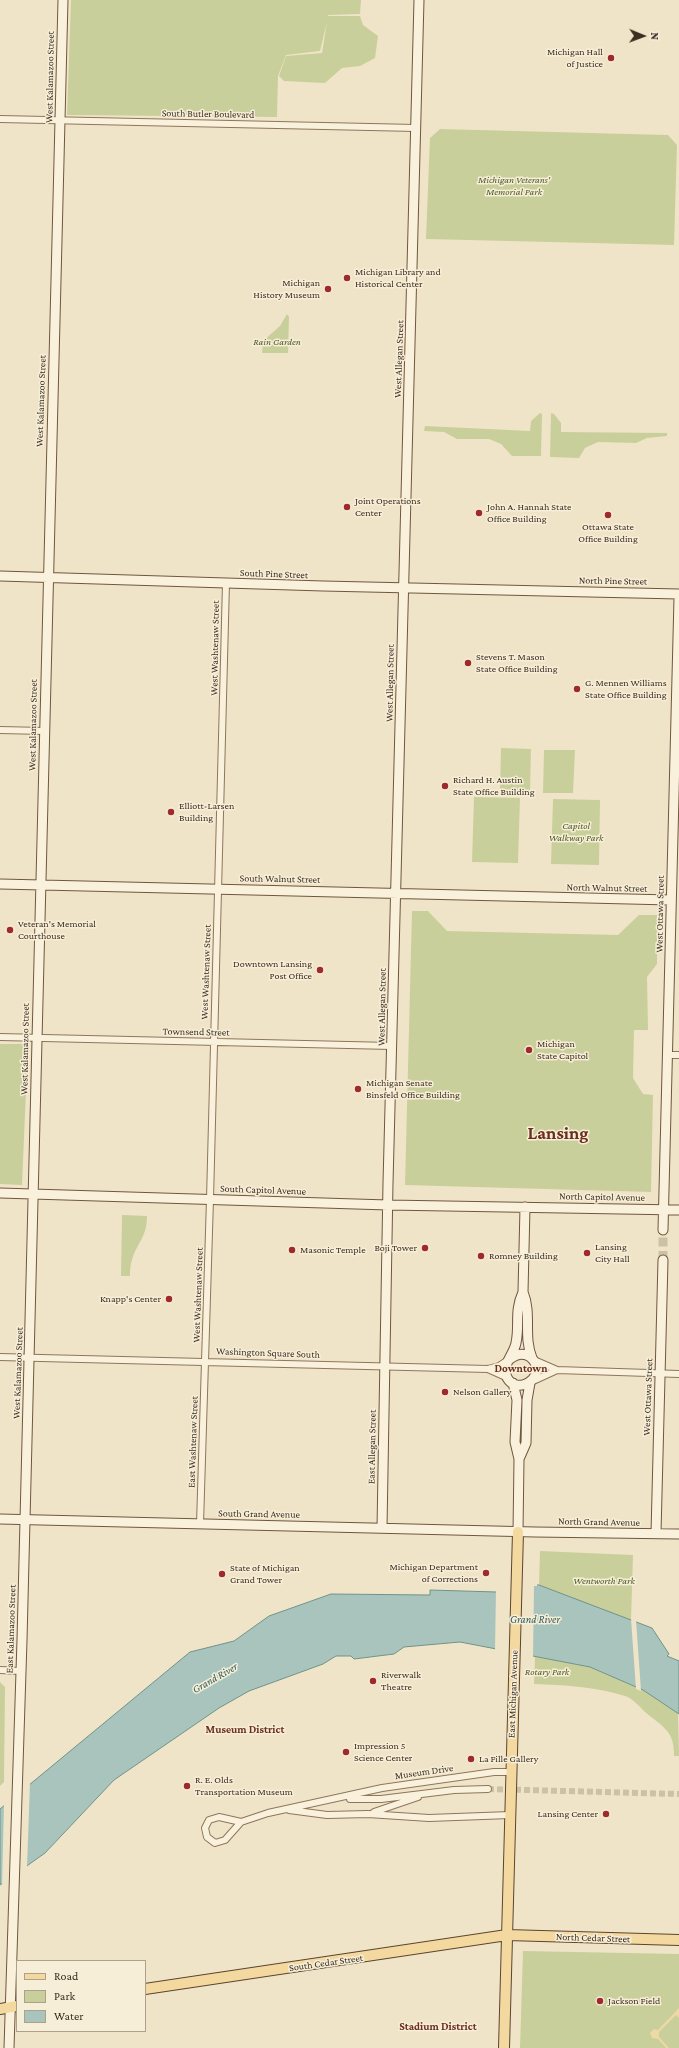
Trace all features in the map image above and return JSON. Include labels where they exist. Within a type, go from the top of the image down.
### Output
[{"type":"main road","name":"East Michigan Avenue","points":[[504,2048],[518,1532]]},
{"type":"main road","name":"North Cedar Street","points":[[507,1935],[679,1940]]},
{"type":"main road","name":"South Cedar Street","points":[[146,1989],[507,1935]]},
{"type":"main road","points":[[0,2009],[14,2006]]},
{"type":"street","name":"West Kalamazoo Street","points":[[26,1451],[63,0]]},
{"type":"street","name":"West Allegan Street","points":[[384,1367],[419,0]]},
{"type":"street","name":"South Butler Boulevard","points":[[0,119],[416,128]]},
{"type":"street","name":"South Pine Street","points":[[0,576],[547,591]]},
{"type":"street","name":"West Washtenaw Street","points":[[206,1361],[226,583]]},
{"type":"street","name":"North Pine Street","points":[[547,591],[679,594]]},
{"type":"street","name":"West Ottawa Street","points":[[663,1230],[668,1055],[675,900],[679,598]]},
{"type":"street","points":[[0,730],[44,731]]},
{"type":"street","name":"South Walnut Street","points":[[0,884],[559,897]]},
{"type":"street","name":"North Walnut Street","points":[[559,897],[675,900]]},
{"type":"street","name":"Townsend Street","points":[[0,1037],[392,1046]]},
{"type":"street","points":[[668,1055],[679,1055]]},
{"type":"street","name":"South Capitol Avenue","points":[[0,1193],[388,1205],[525,1207]]},
{"type":"street","points":[[525,1207],[523,1292],[518,1304],[517,1341],[505,1369],[510,1380],[522,1386],[557,1370]]},
{"type":"street","name":"North Capitol Avenue","points":[[525,1207],[679,1210]]},
{"type":"street","name":"West Ottawa Street","points":[[656,1534],[663,1260]]},
{"type":"street","points":[[523,1292],[528,1305],[528,1341],[537,1368],[532,1382]]},
{"type":"street","points":[[509,1359],[520,1354],[525,1354],[557,1370],[679,1374]]},
{"type":"street","name":"Washington Square South","points":[[0,1357],[488,1369],[500,1366],[509,1359]]},
{"type":"street","name":"East Washtenaw Street","points":[[200,1524],[206,1361]]},
{"type":"street","name":"East Allegan Street","points":[[382,1528],[384,1367]]},
{"type":"street","name":"Washington Square South","points":[[488,1369],[510,1380]]},
{"type":"street","name":"East Michigan Avenue","points":[[510,1380],[517,1400],[515,1442],[519,1459],[518,1532]]},
{"type":"street","name":"East Michigan Avenue","points":[[519,1459],[526,1442],[527,1400],[532,1382]]},
{"type":"street","name":"East Kalamazoo Street","points":[[9,2048],[14,2006],[13,1926],[26,1451]]},
{"type":"street","name":"South Grand Avenue","points":[[0,1519],[518,1532]]},
{"type":"street","name":"North Grand Avenue","points":[[518,1532],[679,1534]]},
{"type":"street","points":[[0,1670],[21,1670]]},
{"type":"street","name":"Museum Drive","points":[[241,1822],[227,1838],[220,1842],[213,1842],[206,1836],[206,1825],[213,1818],[219,1817],[241,1822],[284,1809],[399,1786],[494,1772],[511,1772]]},
{"type":"street","name":"Museum Drive","points":[[340,1798],[381,1799],[454,1790],[488,1789]]},
{"type":"street","name":"Museum Drive","points":[[368,1814],[410,1801],[422,1795]]},
{"type":"street","name":"Museum Drive","points":[[284,1809],[327,1815],[368,1814],[429,1818],[510,1815]]},
{"type":"green space","points":[[71,0],[361,0],[360,14],[328,16],[360,16],[363,25],[378,36],[375,58],[360,66],[342,68],[325,83],[284,81],[279,76],[286,56],[322,53],[327,22],[320,51],[286,55],[278,76],[277,117],[67,115]]},
{"type":"green space","name":"Michigan Veterans' Memorial Park","points":[[440,129],[668,135],[677,145],[674,245],[426,239],[430,138]]},
{"type":"green space","name":"Rain Garden","points":[[287,314],[289,317],[288,353],[262,353],[263,341],[280,326]]},
{"type":"green space","points":[[540,413],[542,414],[541,456],[512,456],[501,444],[489,439],[457,439],[444,432],[424,431],[425,426],[530,431],[531,421]]},
{"type":"green space","points":[[551,413],[554,414],[561,423],[561,432],[667,433],[667,436],[647,438],[636,443],[598,442],[585,448],[579,458],[550,457]]},
{"type":"green space","points":[[501,748],[531,749],[530,792],[500,791]]},
{"type":"green space","name":"Capitol Walkway Park","points":[[544,750],[575,750],[573,793],[543,793]]},
{"type":"green space","name":"Capitol Walkway Park","points":[[474,797],[520,798],[518,863],[472,862]]},
{"type":"green space","name":"Capitol Walkway Park","points":[[553,799],[600,800],[599,865],[551,864]]},
{"type":"green space","points":[[412,911],[428,911],[447,931],[618,935],[639,915],[657,915],[657,964],[647,977],[648,1030],[634,1030],[633,1078],[643,1094],[653,1095],[651,1192],[405,1185]]},
{"type":"green space","points":[[0,1044],[28,1044],[22,1185],[0,1184]]},
{"type":"green space","points":[[122,1215],[147,1216],[144,1235],[131,1262],[130,1276],[121,1276]]},
{"type":"green space","name":"Wentworth Park","points":[[540,1551],[633,1555],[631,1621],[539,1585]]},
{"type":"green space","name":"Rotary Park","points":[[535,1656],[590,1667],[643,1690],[678,1713],[679,1756],[674,1756],[672,1740],[666,1729],[628,1697],[592,1689],[534,1684]]},
{"type":"green space","points":[[0,1682],[5,1687],[4,1782],[0,1786]]},
{"type":"green space","name":"Jackson Field","points":[[523,1951],[679,1954],[679,2048],[520,2048]]},
{"type":"sand","points":[[679,2008],[679,2018],[676,2015],[659,2032],[659,2037],[669,2048],[666,2048],[658,2039],[652,2038],[650,2033],[654,2029],[658,2030]]},
{"type":"water","name":"Grand River","points":[[539,1585],[652,1628],[669,1654],[667,1656],[679,1661],[679,1714],[643,1690],[590,1667],[460,1642],[404,1647],[394,1654],[354,1659],[351,1656],[336,1656],[323,1664],[249,1691],[219,1708],[114,1780],[45,1853],[0,1885],[0,1809],[190,1652],[234,1641],[269,1616],[331,1594],[430,1595],[430,1590],[496,1592]]},
{"type":"pier","points":[[537,1583],[537,1586],[534,1586],[533,1658],[495,1651],[496,1590]]},
{"type":"pier","points":[[631,1619],[636,1620],[641,1691],[636,1689]]},
{"type":"pier","points":[[30,1782],[27,1868],[2,1887],[4,1804]]},
{"type":"tunnel","points":[[663,1230],[663,1260]]},
{"type":"tunnel","points":[[488,1789],[679,1794]]},
{"type":"place","name":"Michigan Hall of Justice","points":[[611,58]]},
{"type":"place","name":"Michigan Library and Historical Center","points":[[347,278]]},
{"type":"place","name":"Michigan History Museum","points":[[328,289]]},
{"type":"place","name":"Joint Operations Center","points":[[347,507]]},
{"type":"place","name":"John A. Hannah State Office Building","points":[[479,513]]},
{"type":"place","name":"Ottawa State Office Building","points":[[608,515]]},
{"type":"place","name":"Stevens T. Mason State Office Building","points":[[468,663]]},
{"type":"place","name":"G. Mennen Williams State Office Building","points":[[577,689]]},
{"type":"place","name":"Richard H. Austin State Office Building","points":[[445,786]]},
{"type":"place","name":"Elliott-Larsen Building","points":[[171,812]]},
{"type":"place","name":"Veteran's Memorial Courthouse","points":[[10,930]]},
{"type":"place","name":"Downtown Lansing Post Office","points":[[320,970]]},
{"type":"place","name":"Michigan State Capitol","points":[[529,1050]]},
{"type":"place","name":"Michigan Senate Binsfeld Office Building","points":[[358,1089]]},
{"type":"place","name":"Boji Tower","points":[[425,1248]]},
{"type":"place","name":"Masonic Temple","points":[[292,1250]]},
{"type":"place","name":"Lansing City Hall","points":[[587,1253]]},
{"type":"place","name":"Romney Building","points":[[481,1256]]},
{"type":"place","name":"Knapp's Center","points":[[169,1299]]},
{"type":"place","name":"Nelson Gallery","points":[[445,1392]]},
{"type":"place","name":"Michigan Department of Corrections","points":[[486,1573]]},
{"type":"place","name":"State of Michigan Grand Tower","points":[[222,1574]]},
{"type":"place","name":"Riverwalk Theatre","points":[[373,1681]]},
{"type":"place","name":"Impression 5 Science Center","points":[[346,1752]]},
{"type":"place","name":"La Fille Gallery","points":[[471,1759]]},
{"type":"place","name":"R. E. Olds Transportation Museum","points":[[187,1786]]},
{"type":"place","name":"Lansing Center","points":[[606,1814]]},
{"type":"place","name":"Jackson Field","points":[[600,2001]]},
{"type":"district","name":"Lansing","points":[[558,1133]]},
{"type":"district","name":"Downtown","points":[[521,1369]]},
{"type":"district","name":"Museum District","points":[[245,1730]]},
{"type":"district","name":"Stadium District","points":[[438,2027]]}]
